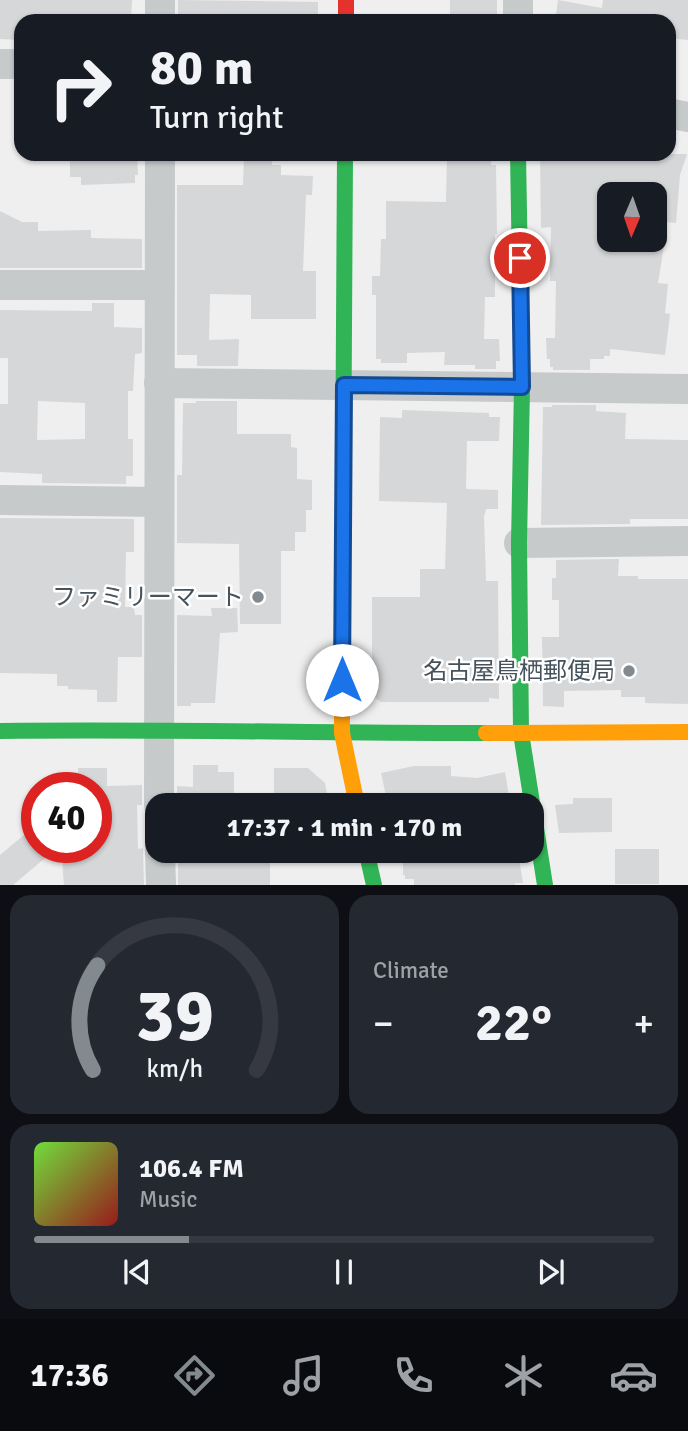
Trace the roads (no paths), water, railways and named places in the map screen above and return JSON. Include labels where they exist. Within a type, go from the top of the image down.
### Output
[{"type":"street","points":[[159,793],[160,161]]},
{"type":"street","points":[[345,161],[342,733],[354,793]]},
{"type":"street","points":[[518,161],[522,387],[519,542],[521,733],[545,885]]},
{"type":"street","points":[[0,285],[159,285]]},
{"type":"street","points":[[159,383],[688,389]]},
{"type":"street","points":[[0,500],[159,502]]},
{"type":"street","points":[[519,542],[688,541]]},
{"type":"street","points":[[0,731],[158,729],[342,733],[688,732]]},
{"type":"street","points":[[160,863],[161,885]]},
{"type":"street","points":[[369,863],[374,885]]},
{"type":"place","name":"ファミリーマート","points":[[258,597]]},
{"type":"place","name":"名古屋鳥栖郵便局","points":[[629,671]]}]
